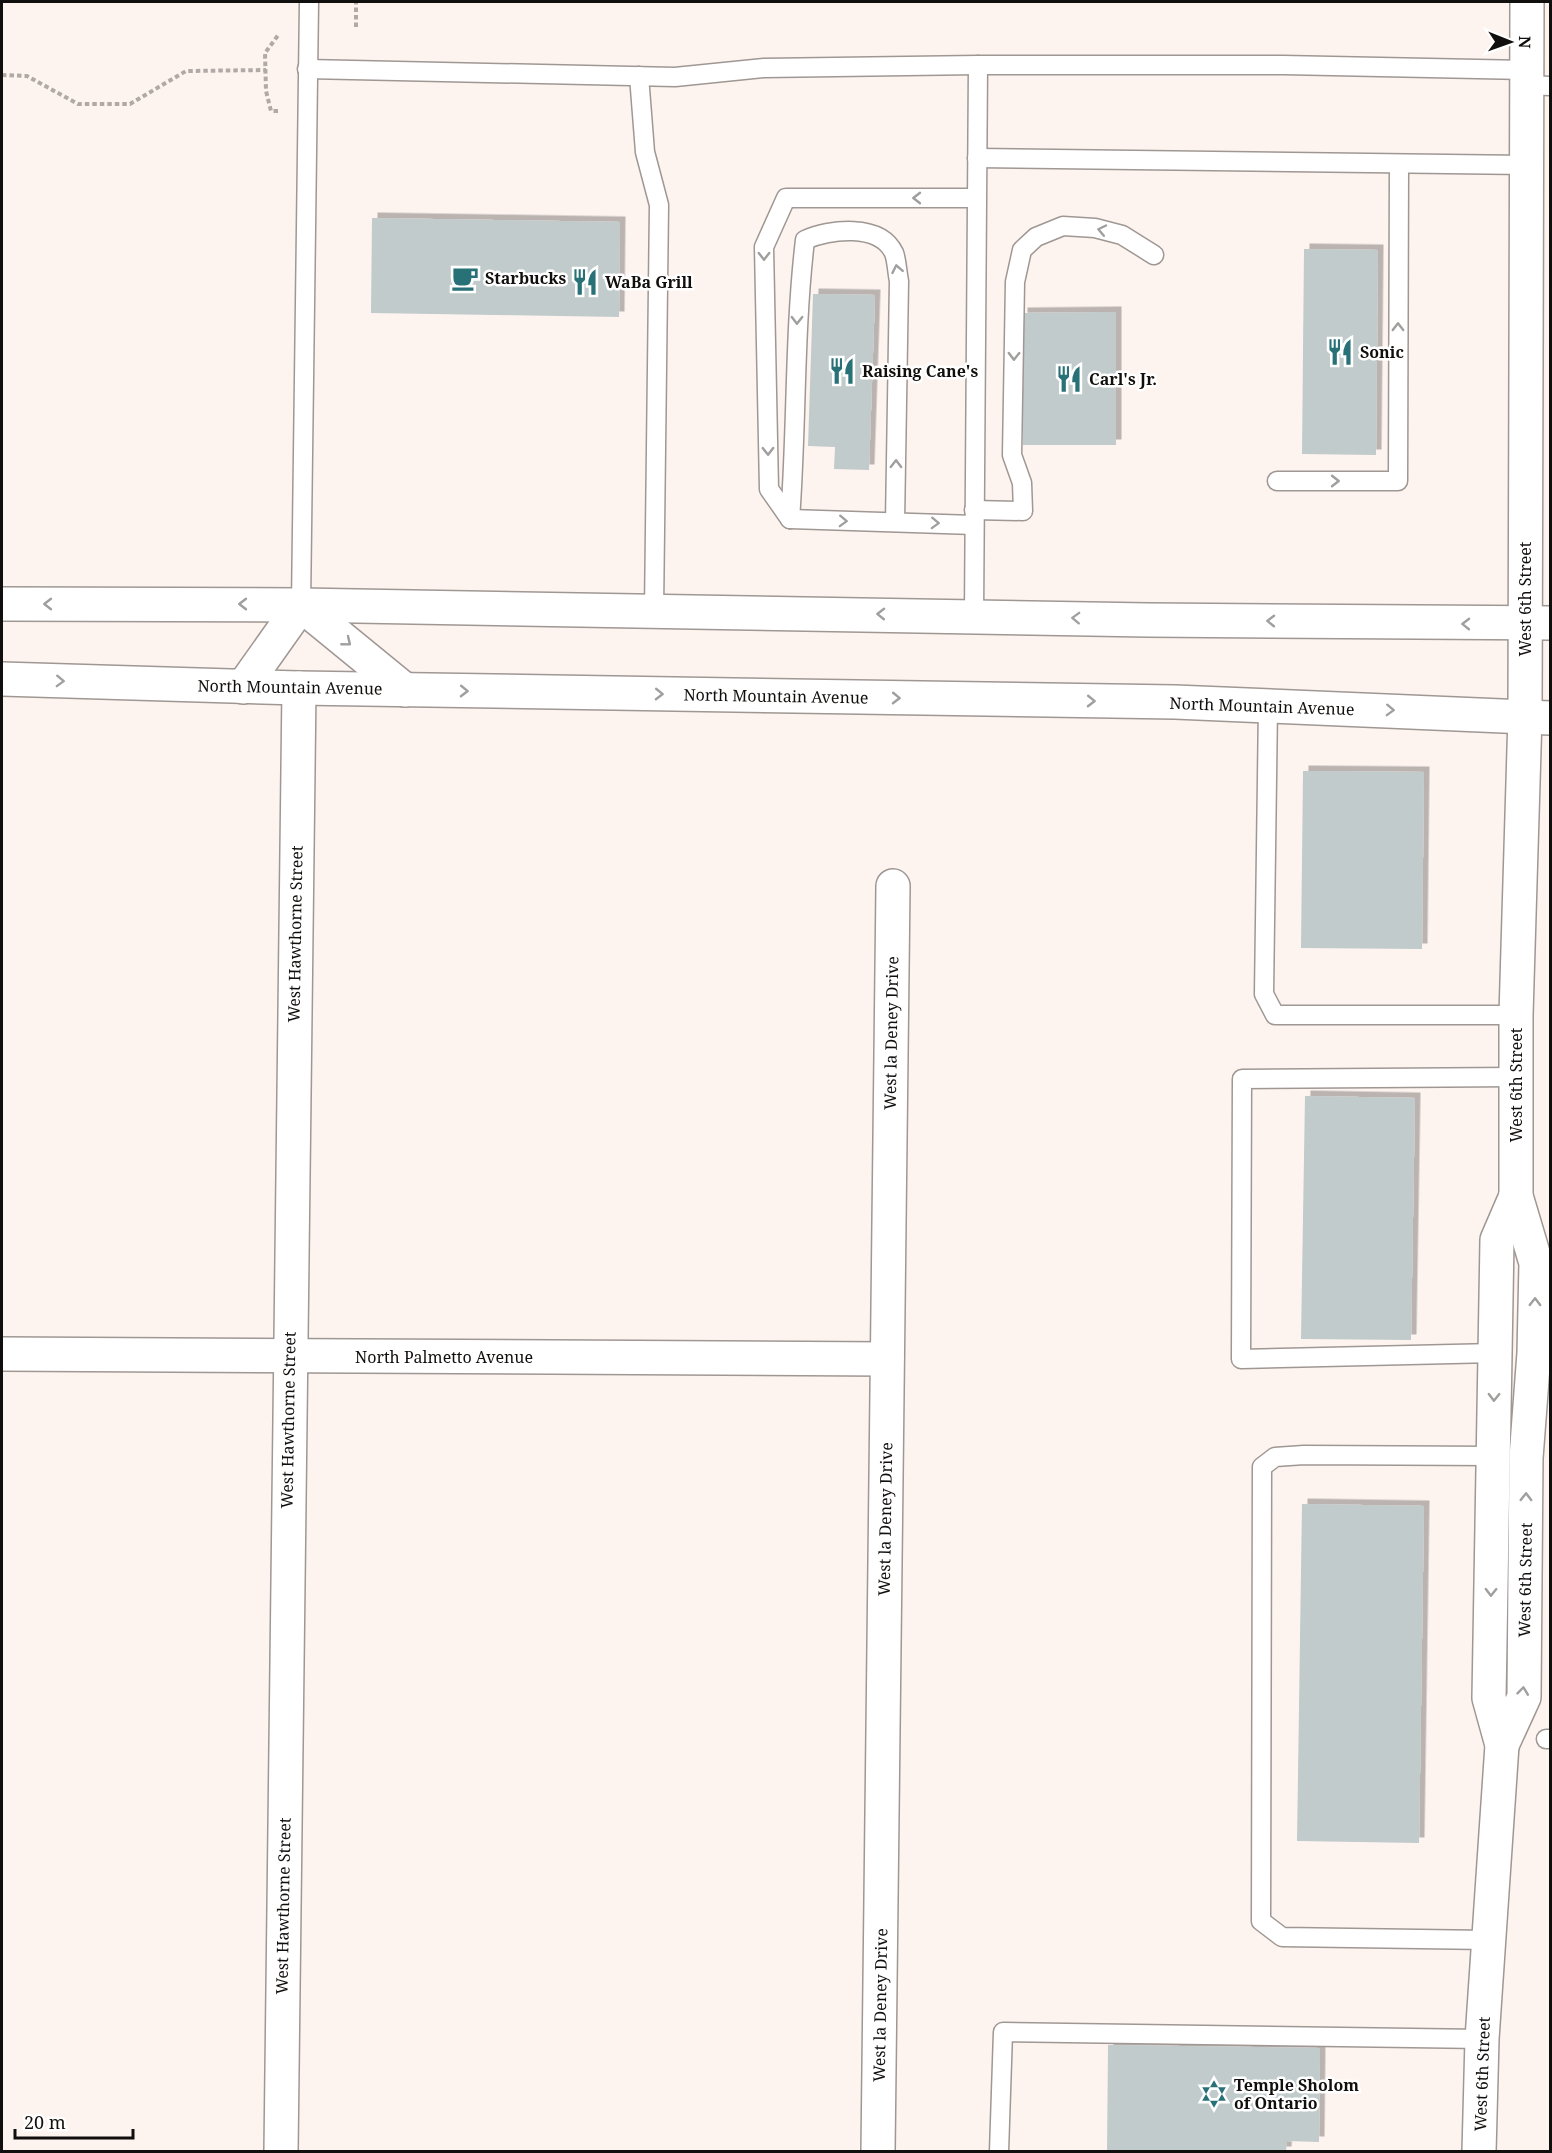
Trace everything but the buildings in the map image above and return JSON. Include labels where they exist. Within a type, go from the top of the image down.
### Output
[{"type":"street","name":"West 6th Street","points":[[1502,1745],[1524,1697],[1526,1458],[1534,1353],[1536,1263],[1516,1196],[1516,1015],[1538,717],[1526,165],[1534,81],[1527,2]]},
{"type":"street","points":[[2,604],[301,605],[1537,624]]},
{"type":"street","points":[[243,687],[301,605]]},
{"type":"street","points":[[301,605],[405,690]]},
{"type":"street","name":"North Mountain Avenue","points":[[2,679],[243,687],[1175,702],[1538,717]]},
{"type":"street","name":"West Hawthorne Street","points":[[281,2151],[299,688]]},
{"type":"street","name":"West la Deney Drive","points":[[879,2151],[893,886]]},
{"type":"street","name":"West 6th Street","points":[[1479,2151],[1482,2039],[1502,1745],[1489,1698],[1497,1240],[1516,1196]]},
{"type":"street","name":"North Palmetto Avenue","points":[[2,1354],[887,1359]]},
{"type":"lane","points":[[301,605],[309,2]]},
{"type":"lane","points":[[974,615],[978,65]]},
{"type":"lane","points":[[307,69],[675,76],[764,68],[1271,65],[1534,81]]},
{"type":"lane","points":[[639,76],[645,152],[659,205],[654,611]]},
{"type":"lane","points":[[976,158],[1526,165]]},
{"type":"lane","points":[[1277,481],[1398,481],[1399,165]]},
{"type":"lane","points":[[790,519],[769,489],[764,247],[786,198],[976,198]]},
{"type":"lane","points":[[790,519],[895,522],[974,518],[1023,511],[1022,483],[1012,455],[1015,282],[1022,250],[1036,237],[1063,226],[1095,228],[1122,234],[1154,255]]},
{"type":"lane","points":[[790,519],[796,437],[798,303],[805,240],[821,232],[853,231],[879,237],[894,252],[899,281],[895,522]]},
{"type":"lane","points":[[1268,706],[1264,994],[1275,1015],[1516,1015]]},
{"type":"lane","points":[[1495,1353],[1241,1359],[1242,1079],[1516,1077]]},
{"type":"lane","points":[[1488,1940],[1282,1937],[1262,1921],[1262,1467],[1275,1457],[1294,1455],[1493,1455]]},
{"type":"lane","points":[[999,2151],[1003,2032],[1482,2039]]},
{"type":"path","points":[[356,2],[356,27]]},
{"type":"path","points":[[286,110],[271,111],[266,91],[265,53],[279,34],[288,33]]},
{"type":"path","points":[[2,75],[27,76],[78,104],[130,104],[186,71],[266,70]]},
{"type":"place","name":"Starbucks","points":[[465,278]]},
{"type":"place","name":"WaBa Grill","points":[[585,282]]},
{"type":"place","name":"Sonic","points":[[1340,352]]},
{"type":"place","name":"Raising Cane's","points":[[842,371]]},
{"type":"place","name":"Carl's Jr.","points":[[1069,379]]},
{"type":"place","name":"Temple Sholom of Ontario","points":[[1214,2094]]}]
